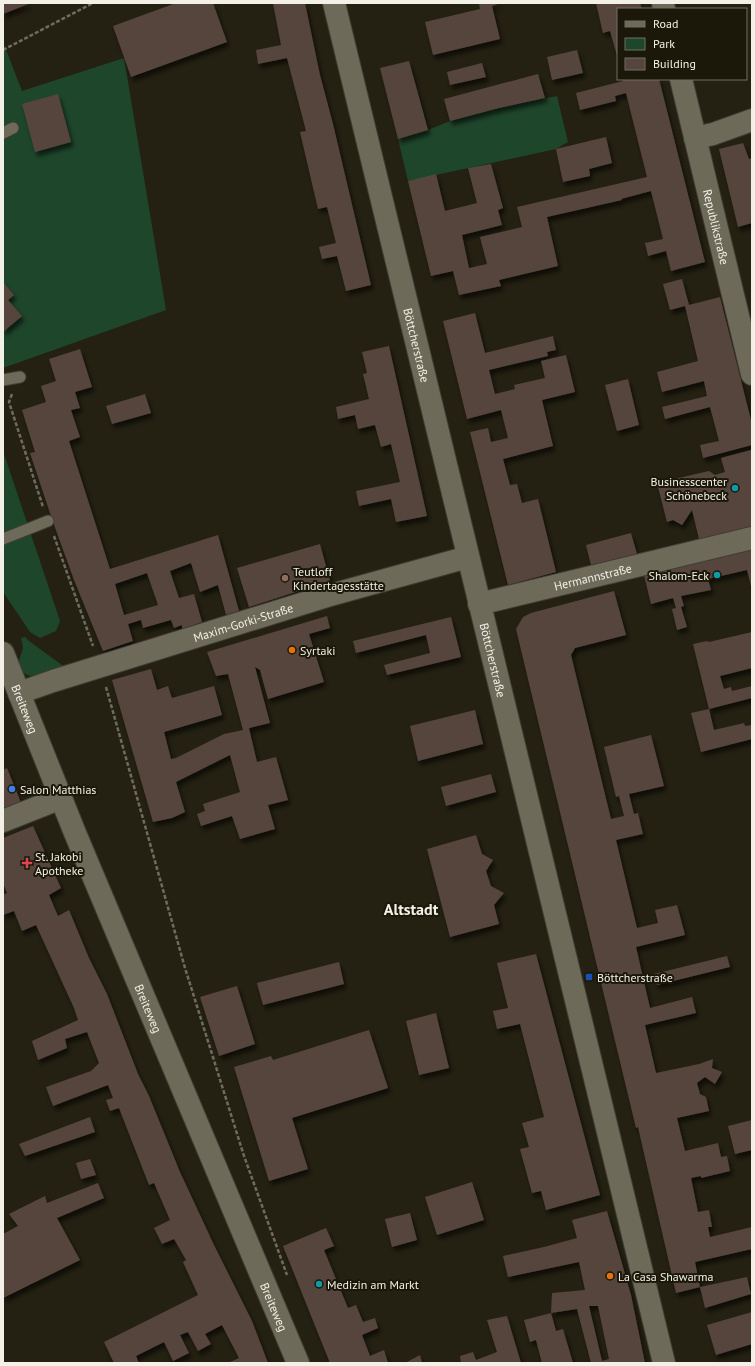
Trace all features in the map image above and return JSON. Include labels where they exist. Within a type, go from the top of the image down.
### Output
[{"type":"street","name":"Böttcherstraße","points":[[334,3],[664,1363]]},
{"type":"street","name":"Republikstraße","points":[[681,80],[752,374]]},
{"type":"street","points":[[695,138],[713,134],[752,120]]},
{"type":"street","name":"Hermannstraße","points":[[479,604],[752,538]]},
{"type":"street","name":"Maxim-Gorki-Straße","points":[[19,693],[100,666],[327,596],[468,557]]},
{"type":"street","name":"Breiteweg","points":[[3,653],[61,798],[298,1363]]},
{"type":"street","points":[[3,821],[61,798]]},
{"type":"lane","points":[[3,133],[14,128]]},
{"type":"lane","points":[[3,380],[20,377]]},
{"type":"lane","points":[[3,539],[48,521]]},
{"type":"path","points":[[3,50],[93,3]]},
{"type":"path","points":[[100,666],[185,968],[244,1156],[289,1282]]},
{"type":"green space","points":[[3,42],[22,91],[124,58],[166,310],[3,368]]},
{"type":"green space","points":[[557,96],[568,142],[556,149],[408,181],[398,139],[428,130],[450,121],[499,108]]},
{"type":"green space","points":[[3,451],[60,621],[56,631],[40,638],[30,632],[3,592]]},
{"type":"green space","points":[[25,637],[66,668],[39,676],[32,676],[22,671],[18,664],[23,648],[21,638]]},
{"type":"building","points":[[3,3],[31,3],[3,14]]},
{"type":"building","points":[[176,3],[213,3],[227,42],[131,77],[113,26]]},
{"type":"building","points":[[273,3],[305,3],[320,75],[371,285],[346,291],[337,256],[322,259],[319,247],[336,243],[327,207],[318,209],[300,132],[306,131],[287,58],[258,64],[256,50],[281,45]]},
{"type":"building","points":[[479,3],[501,3],[492,6],[500,39],[433,55],[425,22],[480,9]]},
{"type":"building","points":[[596,3],[640,3],[642,8],[617,8],[617,56],[610,31],[603,33]]},
{"type":"building","points":[[577,50],[583,73],[552,80],[547,57]]},
{"type":"building","points":[[409,61],[428,130],[398,139],[380,68]]},
{"type":"building","points":[[482,63],[486,77],[450,85],[447,72]]},
{"type":"building","points":[[538,74],[545,98],[450,121],[444,99]]},
{"type":"building","points":[[659,80],[705,262],[671,271],[666,251],[648,256],[645,243],[663,239],[651,191],[621,199],[622,200],[547,217],[558,266],[499,280],[501,286],[459,295],[453,271],[431,276],[408,181],[436,174],[445,211],[477,203],[468,168],[491,164],[503,208],[498,210],[502,225],[462,235],[469,268],[487,264],[480,237],[522,227],[517,207],[647,177],[626,93],[615,96],[616,101],[580,110],[576,93],[623,81]]},
{"type":"building","points":[[58,94],[71,142],[35,152],[22,104]]},
{"type":"building","points":[[606,137],[612,163],[589,169],[590,176],[563,182],[556,149]]},
{"type":"building","points":[[743,143],[749,159],[752,158],[752,223],[738,227],[719,149]]},
{"type":"building","points":[[682,279],[689,305],[720,297],[752,424],[752,445],[703,458],[700,445],[719,441],[710,407],[665,419],[662,407],[707,396],[704,381],[662,392],[657,372],[698,361],[685,306],[670,310],[663,284]]},
{"type":"building","points":[[3,282],[14,295],[8,300],[22,316],[3,332]]},
{"type":"building","points":[[475,313],[485,353],[553,336],[556,350],[547,352],[548,356],[489,370],[495,394],[515,389],[514,385],[545,378],[541,361],[566,355],[575,392],[542,400],[553,446],[503,459],[510,485],[517,484],[522,503],[538,499],[556,572],[508,585],[470,432],[488,428],[491,442],[508,438],[501,410],[467,419],[443,321]]},
{"type":"building","points":[[389,346],[427,516],[396,522],[391,499],[359,506],[356,491],[400,482],[391,444],[381,447],[375,425],[358,429],[355,415],[338,419],[336,407],[369,399],[363,374],[367,373],[362,352]]},
{"type":"building","points":[[80,349],[92,387],[75,392],[80,408],[71,410],[80,437],[69,441],[110,569],[218,535],[239,611],[226,615],[218,585],[200,592],[191,563],[170,571],[179,598],[194,594],[202,622],[182,629],[182,625],[174,628],[171,620],[143,628],[141,620],[128,624],[133,641],[103,651],[74,580],[53,522],[30,453],[35,452],[22,410],[46,402],[41,386],[56,381],[49,359]],"holes":[[[147,573],[158,605],[124,615],[115,584]]]},
{"type":"building","points":[[628,379],[639,425],[617,431],[605,385]]},
{"type":"building","points":[[145,394],[151,413],[112,424],[106,406]]},
{"type":"building","points":[[751,450],[752,526],[699,539],[692,510],[682,525],[673,520],[667,522],[657,483],[709,471],[715,475],[725,472],[721,458]]},
{"type":"building","points":[[631,533],[637,554],[591,565],[586,545]]},
{"type":"building","points":[[320,544],[330,581],[249,607],[237,568]]},
{"type":"building","points":[[752,549],[752,590],[747,570],[708,579],[711,590],[681,596],[684,606],[681,607],[687,627],[677,630],[672,609],[676,608],[673,598],[651,604],[644,575]]},
{"type":"building","points":[[614,591],[626,635],[575,648],[571,655],[611,819],[624,816],[619,796],[616,797],[604,747],[651,735],[664,786],[629,794],[634,814],[638,813],[643,834],[616,840],[637,928],[658,923],[655,910],[677,905],[685,935],[636,947],[650,1008],[692,997],[696,1013],[645,1025],[656,1073],[699,1064],[713,1059],[712,1068],[722,1072],[715,1084],[705,1077],[697,1083],[700,1094],[706,1097],[709,1111],[677,1118],[685,1151],[718,1143],[721,1157],[727,1156],[730,1171],[701,1178],[701,1176],[691,1178],[698,1212],[709,1210],[712,1227],[708,1227],[710,1237],[752,1227],[752,1249],[695,1262],[700,1287],[676,1293],[638,1127],[636,1128],[516,629],[523,617],[531,613]]},
{"type":"building","points":[[327,616],[330,628],[309,634],[324,682],[268,699],[260,670],[255,667],[270,723],[249,728],[257,762],[276,757],[288,800],[268,805],[275,829],[240,839],[232,816],[201,826],[197,814],[205,811],[203,804],[240,792],[230,755],[176,782],[185,812],[172,818],[153,822],[112,680],[151,669],[157,690],[168,686],[172,698],[214,686],[222,715],[164,732],[171,759],[176,758],[224,734],[243,730],[228,674],[216,676],[207,652]]},
{"type":"building","points":[[451,617],[461,657],[387,675],[384,665],[430,653],[426,635],[356,653],[353,641]]},
{"type":"building","points":[[752,632],[752,668],[720,676],[724,689],[731,687],[732,691],[752,686],[752,698],[709,709],[693,644],[707,641],[709,642]]},
{"type":"building","points":[[709,709],[714,730],[744,723],[745,726],[752,725],[752,739],[701,752],[691,713]]},
{"type":"building","points":[[475,710],[483,744],[418,761],[410,726]]},
{"type":"building","points":[[7,768],[22,805],[3,812],[3,770]]},
{"type":"building","points":[[491,774],[496,792],[446,806],[441,787]]},
{"type":"building","points":[[33,826],[61,888],[49,895],[58,916],[69,910],[89,958],[107,994],[138,1074],[149,1096],[180,1172],[252,1321],[268,1363],[228,1363],[239,1358],[222,1325],[205,1334],[211,1344],[198,1351],[188,1332],[180,1335],[189,1353],[173,1361],[164,1342],[136,1356],[139,1363],[114,1363],[104,1342],[198,1295],[183,1262],[186,1260],[174,1239],[162,1244],[154,1228],[170,1220],[154,1183],[149,1185],[119,1108],[110,1111],[106,1100],[113,1098],[108,1085],[53,1106],[46,1087],[91,1071],[99,1063],[87,1032],[65,1039],[67,1048],[38,1060],[32,1041],[78,1020],[36,925],[22,931],[14,911],[3,915],[3,895],[7,893],[3,883],[3,838]]},
{"type":"building","points":[[476,835],[482,854],[493,860],[486,871],[491,886],[504,893],[494,905],[499,924],[450,937],[427,849]]},
{"type":"building","points":[[536,954],[600,1195],[546,1210],[541,1191],[532,1193],[520,1149],[529,1147],[522,1123],[544,1117],[520,1024],[497,1029],[493,1011],[508,1008],[497,963]]},
{"type":"building","points":[[727,956],[730,967],[657,985],[654,974]]},
{"type":"building","points":[[339,962],[344,984],[263,1005],[257,983]]},
{"type":"building","points":[[237,986],[255,1044],[219,1056],[200,997]]},
{"type":"building","points":[[436,1013],[449,1068],[419,1075],[406,1021]]},
{"type":"building","points":[[369,1030],[388,1088],[292,1118],[308,1169],[269,1181],[234,1067],[271,1056],[273,1060]]},
{"type":"building","points":[[90,1117],[95,1132],[25,1156],[19,1144]]},
{"type":"building","points":[[752,1120],[752,1150],[735,1154],[728,1126]]},
{"type":"building","points":[[90,1159],[96,1175],[81,1179],[76,1163]]},
{"type":"building","points":[[472,1182],[484,1220],[437,1235],[425,1197]]},
{"type":"building","points":[[98,1183],[104,1198],[57,1218],[80,1260],[3,1298],[3,1234],[18,1226],[9,1214],[45,1196],[47,1203]]},
{"type":"building","points":[[607,1211],[631,1295],[645,1363],[591,1363],[577,1309],[551,1313],[552,1293],[585,1290],[579,1262],[508,1277],[503,1256],[577,1238],[572,1220]],"holes":[[[589,1306],[598,1306],[609,1359],[602,1361]]]},
{"type":"building","points":[[410,1213],[417,1240],[392,1247],[385,1219]]},
{"type":"building","name":"Medizin am Markt","points":[[326,1228],[334,1246],[324,1250],[348,1308],[356,1305],[363,1322],[375,1318],[378,1328],[362,1335],[370,1356],[384,1350],[388,1363],[330,1363],[283,1246]]},
{"type":"building","points":[[747,1277],[751,1294],[705,1308],[700,1287]]},
{"type":"building","points":[[752,1312],[752,1344],[716,1355],[707,1325]]},
{"type":"building","points":[[551,1313],[556,1331],[563,1329],[573,1363],[542,1363],[536,1340],[530,1342],[524,1320]]},
{"type":"building","points":[[507,1316],[521,1363],[461,1363],[460,1356],[473,1352],[476,1360],[497,1352],[487,1320]]},
{"type":"building","points":[[420,1355],[422,1363],[405,1363]]},
{"type":"place","name":"Businesscenter Schönebeck","points":[[735,488]]},
{"type":"place","name":"Shalom-Eck","points":[[717,575]]},
{"type":"place","name":"Teutloff Kindertagesstätte","points":[[285,578]]},
{"type":"place","name":"Syrtaki","points":[[292,650]]},
{"type":"place","name":"Salon Matthias","points":[[12,789]]},
{"type":"place","name":"St. Jakobi Apotheke","points":[[27,863]]},
{"type":"place","name":"Böttcherstraße","points":[[589,977]]},
{"type":"place","name":"La Casa Shawarma","points":[[610,1276]]},
{"type":"place","name":"Medizin am Markt","points":[[319,1284]]},
{"type":"district","name":"Altstadt","points":[[411,909]]}]
